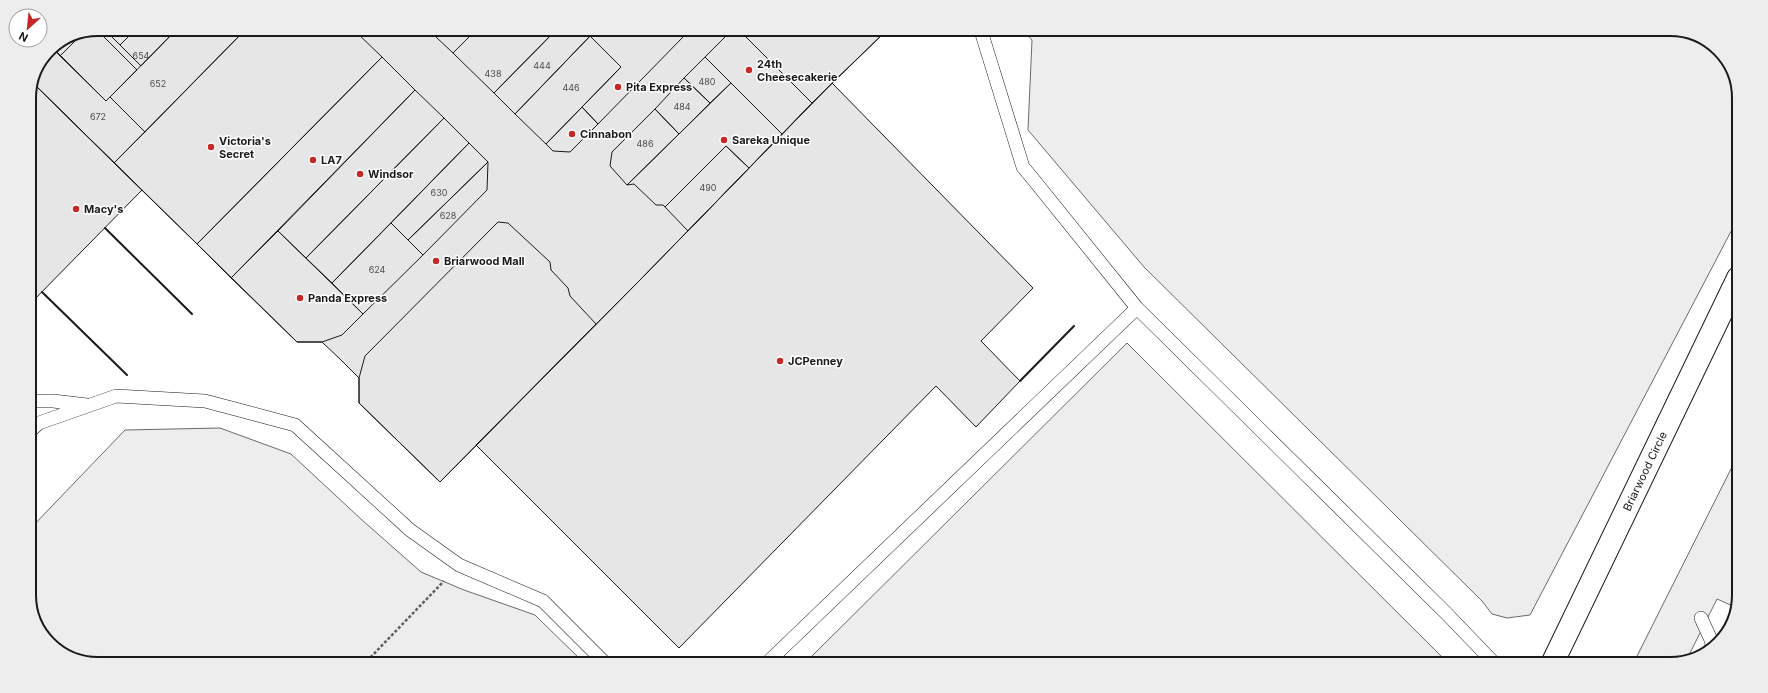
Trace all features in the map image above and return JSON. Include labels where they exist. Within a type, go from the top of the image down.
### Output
[{"type":"street","name":"Briarwood Circle","points":[[1555,657],[1732,290]]},
{"type":"lane","points":[[983,36],[1023,167],[1138,308],[1442,609],[1488,657]]},
{"type":"lane","points":[[773,657],[1138,308]]},
{"type":"lane","points":[[36,425],[39,422],[116,396],[205,402],[295,425],[410,530],[460,565],[543,601],[598,657]]},
{"type":"lane","points":[[36,401],[53,401],[90,405]]},
{"type":"lane","points":[[1701,618],[1712,641]]},
{"type":"path","points":[[371,657],[460,565]]},
{"type":"shaded area","points":[[1028,36],[1670,36],[1690,39],[1697,42],[1711,51],[1719,60],[1727,74],[1732,94],[1732,229],[1530,615],[1507,618],[1492,614],[1482,601],[1144,267],[1028,130],[1032,40]]},
{"type":"shaded area","points":[[1127,343],[1442,657],[811,657]]},
{"type":"shaded area","points":[[220,428],[291,454],[421,572],[464,590],[535,615],[578,657],[98,657],[86,656],[71,651],[57,642],[49,633],[44,626],[37,607],[36,523],[125,430]]},
{"type":"shaded area","points":[[1732,467],[1731,605],[1717,599],[1689,654],[1670,657],[1637,657]]},
{"type":"building","name":"Briarwood Mall","points":[[98,36],[881,36],[832,83],[440,482],[359,403],[359,378],[341,360],[322,342],[297,342],[37,87],[46,64],[54,54],[64,46],[74,41],[86,37]]},
{"type":"building","points":[[103,36],[137,70],[106,101],[60,56],[76,40],[86,37]]},
{"type":"building","points":[[111,36],[129,36],[120,45]]},
{"type":"building","points":[[129,36],[170,36],[141,66],[120,45]]},
{"type":"building","points":[[170,36],[239,36],[145,132],[110,97]]},
{"type":"building","name":"Victoria's Secret","points":[[239,36],[360,36],[382,57],[197,244],[114,163]]},
{"type":"building","points":[[437,36],[470,36],[453,53],[436,37]]},
{"type":"building","points":[[470,36],[550,36],[494,93],[453,53]]},
{"type":"building","points":[[550,36],[590,36],[515,114],[494,93]]},
{"type":"building","name":"Pita Express","points":[[590,36],[684,36],[598,124],[582,107],[621,67]]},
{"type":"building","points":[[590,36],[621,67],[546,144],[515,114]]},
{"type":"building","name":"24th Cheesecakerie","points":[[726,36],[745,36],[812,103],[782,134],[705,57]]},
{"type":"building","points":[[745,36],[881,36],[812,103]]},
{"type":"building","points":[[76,40],[60,56],[56,52],[64,46]]},
{"type":"building","points":[[57,52],[106,101],[110,97],[145,132],[114,163],[37,87],[46,64]]},
{"type":"building","name":"LA7","points":[[382,57],[415,90],[231,278],[197,244]]},
{"type":"building","points":[[705,57],[731,83],[710,103],[684,78]]},
{"type":"building","points":[[684,78],[710,103],[679,134],[655,109]]},
{"type":"building","name":"Sareka Unique","points":[[731,83],[782,134],[749,168],[726,146],[665,207],[663,205],[656,205],[634,184],[627,185]]},
{"type":"building","name":"JCPenney","points":[[832,83],[1033,288],[981,341],[1020,381],[976,427],[936,386],[679,648],[476,445],[640,280]]},
{"type":"building","name":"Macy's","points":[[37,87],[142,190],[36,298]]},
{"type":"building","name":"Windsor","points":[[415,90],[444,118],[306,258],[278,231]]},
{"type":"building","name":"Cinnabon","points":[[582,107],[598,124],[570,152],[553,151],[546,144]]},
{"type":"building","points":[[655,109],[679,134],[627,185],[610,166],[612,152]]},
{"type":"building","points":[[444,118],[469,143],[332,283],[306,258]]},
{"type":"building","points":[[469,143],[488,162],[408,240],[391,223]]},
{"type":"building","points":[[726,146],[749,168],[688,231],[665,207]]},
{"type":"building","points":[[488,162],[487,190],[423,255],[408,240]]},
{"type":"building","points":[[498,222],[508,223],[550,262],[551,270],[568,288],[570,296],[596,324],[440,482],[359,403],[359,378],[365,356]]},
{"type":"building","points":[[391,223],[423,255],[363,314],[332,283]]},
{"type":"building","name":"Panda Express","points":[[278,231],[363,314],[342,335],[322,342],[297,342],[231,278]]},
{"type":"wall","points":[[105,228],[192,314]]},
{"type":"wall","points":[[42,292],[127,375]]},
{"type":"wall","points":[[1020,381],[1074,326]]},
{"type":"place","name":"24th Cheesecakerie","points":[[749,70]]},
{"type":"place","name":"Pita Express","points":[[618,87]]},
{"type":"place","name":"Cinnabon","points":[[572,134]]},
{"type":"place","name":"Sareka Unique","points":[[724,140]]},
{"type":"place","name":"Victoria's Secret","points":[[211,147]]},
{"type":"place","name":"LA7","points":[[313,160]]},
{"type":"place","name":"Windsor","points":[[360,174]]},
{"type":"place","name":"Macy's","points":[[76,209]]},
{"type":"place","name":"Briarwood Mall","points":[[436,261]]},
{"type":"place","name":"Panda Express","points":[[300,298]]},
{"type":"place","name":"JCPenney","points":[[780,361]]}]
